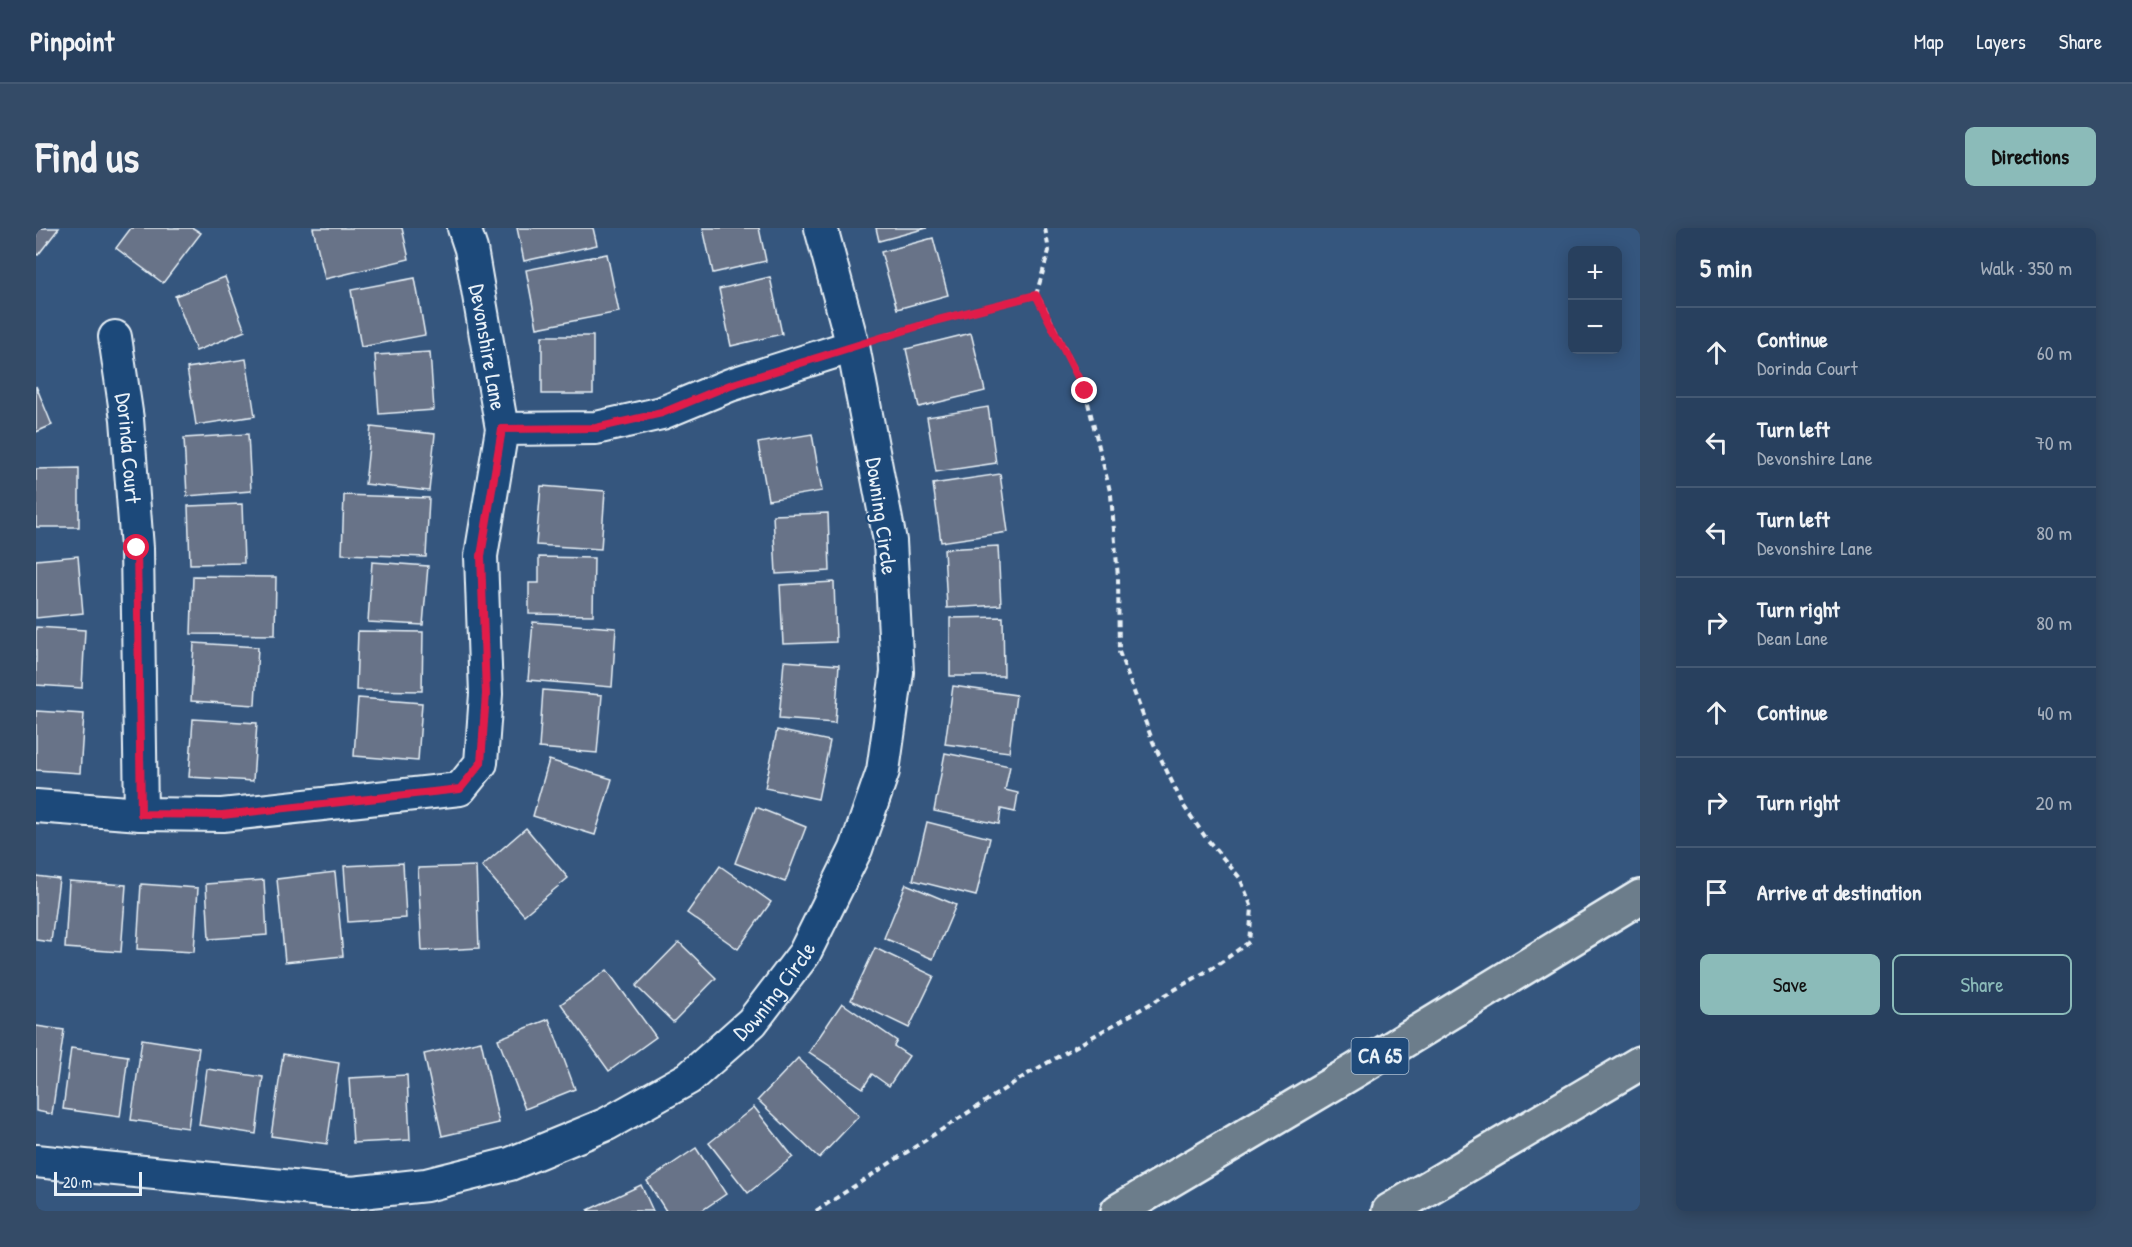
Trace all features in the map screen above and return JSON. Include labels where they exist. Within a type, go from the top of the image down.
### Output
[{"type":"highway","name":"CA 65","points":[[1118,1211],[1356,1070],[1640,897]]},
{"type":"highway","points":[[1389,1211],[1640,1063]]},
{"type":"street","name":"Devonshire Lane","points":[[36,806],[141,814],[222,815],[460,789],[481,763],[486,694],[481,556],[502,429],[471,249],[464,228]]},
{"type":"street","name":"Downing Circle","points":[[36,1161],[352,1202],[510,1164],[607,1124],[689,1078],[752,1022],[804,954],[856,849],[883,771],[897,672],[890,541],[853,346],[821,228]]},
{"type":"street","name":"Dorinda Court","points":[[115,337],[127,419],[137,548],[141,814]]},
{"type":"street","points":[[502,429],[596,428],[662,413],[730,385],[853,346]]},
{"type":"path","points":[[816,1211],[1026,1075],[1216,966],[1249,942],[1252,908],[1240,878],[1206,838],[1183,805],[1153,742],[1119,652],[1118,577],[1111,495],[1085,391],[1036,295],[1048,252],[1045,228]]},
{"type":"path","points":[[853,346],[938,320],[1036,295]]},
{"type":"building","points":[[36,228],[59,228],[38,255],[36,254]]},
{"type":"building","points":[[131,228],[193,228],[201,233],[163,283],[116,248]]},
{"type":"building","points":[[313,228],[402,228],[409,259],[325,279]]},
{"type":"building","points":[[517,228],[593,228],[597,245],[524,261]]},
{"type":"building","points":[[703,228],[759,228],[766,261],[713,273]]},
{"type":"building","points":[[876,228],[927,228],[879,241]]},
{"type":"building","points":[[933,238],[948,295],[897,309],[881,252]]},
{"type":"building","points":[[607,254],[619,312],[537,328],[526,270]]},
{"type":"building","points":[[225,277],[245,331],[196,351],[175,296]]},
{"type":"building","points":[[770,277],[782,334],[731,346],[719,289]]},
{"type":"building","points":[[415,278],[425,335],[361,347],[351,290]]},
{"type":"building","points":[[971,333],[985,391],[919,407],[906,349]]},
{"type":"building","points":[[542,336],[593,336],[593,394],[542,394]]},
{"type":"building","points":[[430,352],[434,410],[379,414],[375,355]]},
{"type":"building","points":[[246,359],[255,416],[196,425],[187,368]]},
{"type":"building","points":[[36,386],[52,425],[36,432]]},
{"type":"building","points":[[988,407],[996,463],[936,472],[927,417]]},
{"type":"building","points":[[371,427],[435,434],[429,491],[365,484]]},
{"type":"building","points":[[248,434],[251,491],[187,496],[184,438]]},
{"type":"building","points":[[812,434],[822,491],[768,500],[758,443]]},
{"type":"building","points":[[79,468],[79,527],[36,527],[36,469]]},
{"type":"building","points":[[1000,474],[1008,532],[941,542],[933,484]]},
{"type":"building","points":[[541,486],[605,491],[601,549],[536,545]]},
{"type":"building","points":[[344,495],[429,498],[426,557],[342,554]]},
{"type":"building","points":[[242,504],[244,563],[190,564],[188,506]]},
{"type":"building","points":[[828,513],[830,571],[776,574],[773,515]]},
{"type":"building","points":[[998,546],[1001,605],[947,608],[944,549]]},
{"type":"building","points":[[78,556],[83,613],[36,618],[36,560]]},
{"type":"building","points":[[539,557],[594,558],[593,615],[529,614],[529,583],[539,583]]},
{"type":"building","points":[[372,562],[428,566],[423,625],[368,622]]},
{"type":"building","points":[[193,576],[276,577],[275,635],[191,634]]},
{"type":"building","points":[[834,582],[836,642],[783,644],[780,585]]},
{"type":"building","points":[[1003,617],[1004,676],[950,676],[950,618]]},
{"type":"building","points":[[533,622],[616,628],[612,687],[528,680]]},
{"type":"building","points":[[36,627],[85,630],[82,688],[36,685]]},
{"type":"building","points":[[358,631],[423,632],[422,691],[356,690]]},
{"type":"building","points":[[194,643],[258,647],[255,705],[191,701]]},
{"type":"building","points":[[784,661],[839,665],[835,723],[779,719]]},
{"type":"building","points":[[953,686],[1016,695],[1009,752],[945,744]]},
{"type":"building","points":[[543,690],[602,695],[597,753],[539,748]]},
{"type":"building","points":[[358,698],[422,703],[418,761],[354,756]]},
{"type":"building","points":[[36,711],[84,714],[80,773],[36,770]]},
{"type":"building","points":[[193,719],[257,723],[253,781],[189,777]]},
{"type":"building","points":[[777,730],[830,741],[818,799],[765,788]]},
{"type":"building","points":[[945,753],[1010,766],[1005,790],[1018,793],[1015,812],[1001,809],[999,824],[934,811]]},
{"type":"building","points":[[549,760],[612,779],[595,835],[533,816]]},
{"type":"building","points":[[756,807],[806,827],[785,882],[735,863]]},
{"type":"building","points":[[927,822],[990,838],[976,896],[913,880]]},
{"type":"building","points":[[526,828],[568,878],[524,915],[482,866]]},
{"type":"building","points":[[403,863],[406,918],[348,922],[344,866]]},
{"type":"building","points":[[476,866],[479,948],[422,951],[418,868]]},
{"type":"building","points":[[720,866],[771,902],[738,949],[687,913]]},
{"type":"building","points":[[335,872],[343,956],[285,962],[277,879]]},
{"type":"building","points":[[36,876],[59,879],[51,942],[36,940]]},
{"type":"building","points":[[264,880],[267,935],[209,939],[206,884]]},
{"type":"building","points":[[69,881],[126,885],[121,952],[65,948]]},
{"type":"building","points":[[141,884],[198,888],[194,952],[137,949]]},
{"type":"building","points":[[906,884],[956,905],[933,959],[884,938]]},
{"type":"building","points":[[679,942],[716,978],[673,1022],[636,986]]},
{"type":"building","points":[[875,948],[934,976],[909,1028],[851,1000]]},
{"type":"building","points":[[607,970],[656,1037],[609,1071],[561,1004]]},
{"type":"building","points":[[842,1003],[897,1041],[894,1046],[909,1056],[889,1086],[872,1074],[863,1088],[809,1052]]},
{"type":"building","points":[[549,1019],[575,1089],[525,1109],[498,1039]]},
{"type":"building","points":[[36,1026],[64,1030],[52,1114],[36,1111]]},
{"type":"building","points":[[142,1039],[199,1048],[188,1128],[131,1120]]},
{"type":"building","points":[[481,1041],[499,1123],[442,1136],[424,1054]]},
{"type":"building","points":[[71,1048],[128,1056],[120,1117],[63,1109]]},
{"type":"building","points":[[283,1054],[339,1063],[327,1144],[271,1136]]},
{"type":"building","points":[[798,1058],[859,1116],[819,1158],[758,1100]]},
{"type":"building","points":[[207,1069],[263,1077],[256,1134],[199,1125]]},
{"type":"building","points":[[407,1075],[410,1140],[353,1143],[349,1078]]},
{"type":"building","points":[[754,1107],[793,1157],[748,1193],[709,1143]]},
{"type":"building","points":[[696,1148],[726,1194],[701,1211],[666,1211],[647,1181]]},
{"type":"building","points":[[641,1185],[653,1211],[588,1211],[588,1210]]},
{"type":"route","points":[[137,548],[141,814],[222,815],[460,789],[481,763],[486,694],[481,556],[502,429],[596,428],[662,413],[730,385],[938,320],[1036,295],[1085,391]]}]
